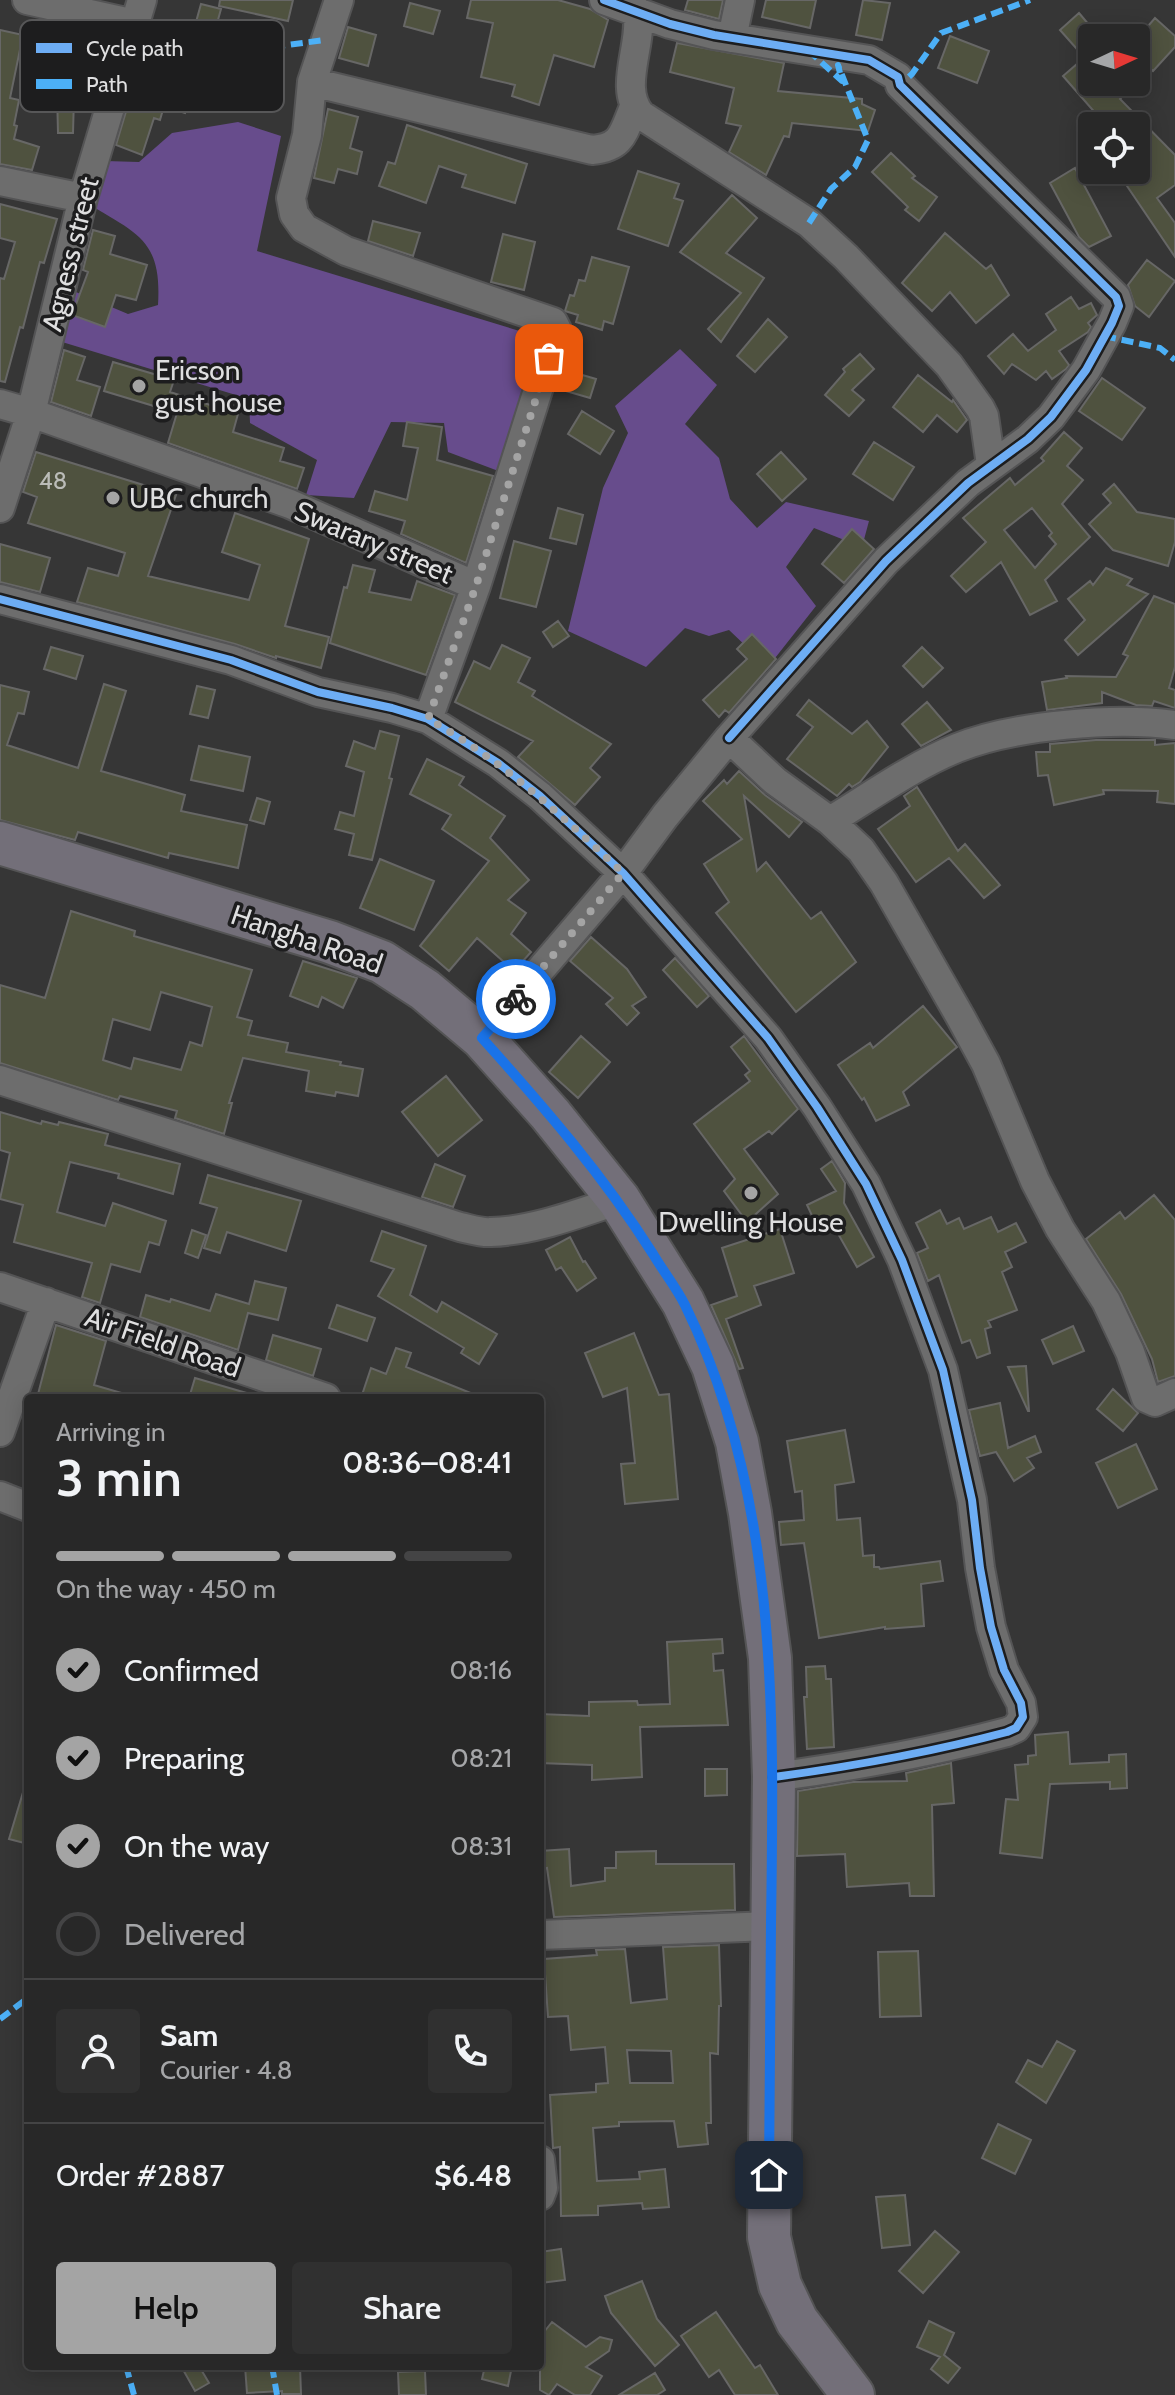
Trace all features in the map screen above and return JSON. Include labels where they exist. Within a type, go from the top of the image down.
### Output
[{"type":"highway","name":"Hangha Road","points":[[0,843],[330,942],[382,962],[425,990],[482,1038],[550,1114],[619,1200],[683,1302],[713,1366],[737,1442],[770,1658],[774,1777],[769,2237],[780,2285],[797,2321],[853,2395]]},
{"type":"street","points":[[27,0],[139,12]]},
{"type":"street","points":[[339,0],[312,82],[307,135],[291,198],[294,214],[304,228],[346,251],[463,289],[556,325],[557,330],[476,586],[428,719]]},
{"type":"street","points":[[732,38],[740,0]]},
{"type":"street","points":[[482,1038],[623,873],[682,794],[783,679],[812,641],[886,561],[968,483],[1028,439],[1065,400],[1086,370],[1119,306],[1116,297],[900,85],[898,77],[869,60],[732,38],[670,24],[623,4]]},
{"type":"street","points":[[623,4],[640,23],[631,91],[634,107],[641,115],[809,223],[846,257],[949,365],[980,408],[984,416],[991,465]]},
{"type":"street","points":[[312,82],[592,150],[608,149],[618,143],[634,107]]},
{"type":"street","name":"Agness street","points":[[0,508],[31,413],[83,198],[109,112]]},
{"type":"street","points":[[0,181],[83,198]]},
{"type":"street","name":"Swarary street","points":[[0,404],[290,504],[476,586]]},
{"type":"street","points":[[0,599],[231,660],[318,692],[382,705],[428,719],[498,763],[540,796],[623,873],[768,1038],[793,1072],[866,1184],[902,1260],[943,1370],[972,1500],[991,1627],[1004,1670],[1021,1703],[1023,1717],[1016,1728],[1007,1732],[878,1763],[774,1777]]},
{"type":"street","points":[[830,821],[957,748],[995,737],[1110,723],[1175,725]]},
{"type":"street","points":[[729,738],[775,781],[830,821],[861,850],[884,883],[986,1064],[1035,1181],[1112,1313],[1146,1398],[1155,1402],[1175,1393]]},
{"type":"street","points":[[0,1080],[460,1227],[489,1232],[520,1228],[619,1200]]},
{"type":"street","name":"Air Field Road","points":[[0,1287],[314,1394]]},
{"type":"street","points":[[0,1432],[46,1302]]},
{"type":"street","points":[[0,1496],[24,1505]]},
{"type":"street","points":[[544,1935],[771,1926]]},
{"type":"shaded area","points":[[238,122],[281,136],[257,251],[549,340],[501,472],[448,452],[444,423],[391,422],[354,498],[306,495],[317,460],[250,423],[249,399],[49,338],[64,287],[128,314],[158,305],[156,266],[143,241],[87,203],[105,161],[139,162],[172,133]]},
{"type":"shaded area","points":[[680,349],[717,385],[685,424],[719,458],[730,499],[757,528],[786,502],[869,521],[862,547],[814,528],[786,567],[816,606],[768,667],[729,630],[709,636],[685,628],[646,667],[568,631],[603,488],[628,433],[615,406]]},
{"type":"building","points":[[220,0],[293,0],[288,21],[219,6]]},
{"type":"building","points":[[471,0],[558,0],[590,9],[608,20],[594,67],[554,55],[539,105],[512,96],[515,85],[481,77],[493,23],[467,18]]},
{"type":"building","points":[[688,0],[723,0],[719,19],[685,10]]},
{"type":"building","points":[[766,0],[816,0],[810,28],[762,17]]},
{"type":"building","points":[[863,0],[890,3],[882,40],[856,35]]},
{"type":"building","points":[[410,3],[440,11],[433,34],[404,26]]},
{"type":"building","points":[[201,4],[221,9],[218,20],[197,20]]},
{"type":"building","points":[[1079,13],[1088,24],[1078,24],[1078,50],[1060,30]]},
{"type":"building","points":[[1155,18],[1175,36],[1175,47],[1153,71],[1150,68],[1150,24]]},
{"type":"building","points":[[348,27],[376,35],[368,66],[339,58]]},
{"type":"building","points":[[0,30],[20,34],[10,98],[19,100],[14,139],[39,147],[32,170],[0,164]]},
{"type":"building","points":[[950,36],[989,51],[977,83],[938,68]]},
{"type":"building","points":[[677,43],[784,63],[778,91],[862,99],[862,104],[875,110],[868,131],[792,123],[789,137],[784,136],[766,175],[729,152],[741,126],[726,123],[734,88],[670,72]]},
{"type":"building","points":[[1077,64],[1078,93],[1063,76]]},
{"type":"building","points":[[1080,96],[1123,96],[1120,99],[1133,112],[1094,112]]},
{"type":"building","points":[[328,109],[358,117],[350,148],[362,152],[357,174],[338,169],[334,183],[314,178]]},
{"type":"building","points":[[57,112],[74,112],[73,133],[58,133]]},
{"type":"building","points":[[126,112],[162,112],[160,120],[154,118],[142,155],[116,145]]},
{"type":"building","points":[[407,125],[527,164],[515,203],[462,187],[466,175],[439,166],[426,203],[379,186],[388,162],[395,164]]},
{"type":"building","points":[[1150,130],[1175,155],[1175,185],[1157,198],[1175,223],[1175,257],[1126,184],[1150,184]]},
{"type":"building","points":[[891,153],[915,176],[912,178],[937,197],[919,221],[905,210],[908,207],[872,172]]},
{"type":"building","points":[[1075,168],[1078,184],[1083,184],[1111,236],[1089,247],[1079,237],[1050,183]]},
{"type":"building","points":[[638,171],[679,184],[674,198],[683,201],[668,246],[618,229]]},
{"type":"building","points":[[732,195],[757,218],[726,253],[764,278],[721,342],[708,329],[741,293],[680,252]]},
{"type":"building","points":[[0,204],[57,219],[44,263],[40,262],[5,382],[0,381],[0,278],[4,279],[15,242],[0,238]]},
{"type":"building","points":[[373,221],[420,233],[413,256],[368,241]]},
{"type":"building","points":[[93,230],[115,236],[110,254],[147,265],[136,300],[116,295],[105,327],[72,315],[88,272],[83,270]]},
{"type":"building","points":[[945,233],[986,269],[991,265],[1009,295],[976,323],[950,292],[932,311],[902,283]]},
{"type":"building","points":[[503,234],[535,242],[524,290],[491,282]]},
{"type":"building","points":[[592,257],[629,267],[613,324],[604,321],[602,330],[576,322],[578,315],[565,311],[579,280],[585,281]]},
{"type":"building","points":[[1147,260],[1175,281],[1149,317],[1135,306],[1128,285]]},
{"type":"building","points":[[1071,297],[1079,309],[1091,303],[1097,315],[1088,323],[1091,327],[1088,332],[1059,351],[1069,365],[1066,369],[1052,379],[1046,371],[1036,380],[1012,364],[1004,374],[988,356],[1013,334],[1028,351],[1056,330],[1046,314]]},
{"type":"building","points":[[768,319],[787,337],[755,372],[737,356]]},
{"type":"building","points":[[64,350],[85,357],[77,380],[100,387],[91,416],[51,402]]},
{"type":"building","points":[[860,354],[874,369],[852,390],[864,400],[849,416],[825,395],[845,372],[843,369]]},
{"type":"building","points":[[113,362],[174,380],[170,392],[238,414],[233,432],[284,448],[280,461],[304,468],[297,489],[168,443],[177,413],[104,391]]},
{"type":"building","points":[[572,372],[596,379],[590,398],[566,391]]},
{"type":"building","points":[[918,375],[953,400],[965,417],[967,420],[957,432],[937,415],[923,432],[893,407]]},
{"type":"building","points":[[1102,378],[1145,408],[1122,440],[1079,411]]},
{"type":"building","points":[[582,411],[614,431],[600,454],[568,434]]},
{"type":"building","points":[[407,422],[442,427],[437,460],[493,476],[466,563],[401,534],[405,521],[369,511],[375,491],[407,500],[418,448],[403,446]]},
{"type":"building","points":[[1064,432],[1082,448],[1067,466],[1083,480],[1062,504],[1090,537],[1045,580],[1057,601],[1030,615],[1001,562],[966,592],[951,576],[986,542],[963,518],[1010,478],[1015,485],[1044,461],[1041,458]],"holes":[[[1032,508],[1052,533],[1049,536],[1056,544],[1035,568],[1004,530]]]},
{"type":"building","points":[[874,442],[914,467],[893,500],[853,474]]},
{"type":"building","points":[[36,452],[176,495],[148,576],[249,600],[260,565],[222,552],[235,513],[309,539],[285,626],[329,637],[321,668],[77,602],[88,568],[118,576],[125,553],[28,523],[37,497],[23,492]]},
{"type":"building","points":[[781,452],[806,479],[782,501],[757,474]]},
{"type":"building","points":[[1114,484],[1137,512],[1175,519],[1175,542],[1168,566],[1113,550],[1089,524],[1111,503],[1103,494]]},
{"type":"building","points":[[558,508],[583,515],[576,544],[550,538]]},
{"type":"building","points":[[852,529],[874,549],[844,583],[822,564]]},
{"type":"building","points":[[514,541],[551,551],[536,607],[500,598]]},
{"type":"building","points":[[0,544],[50,558],[40,592],[0,582]]},
{"type":"building","points":[[353,565],[375,570],[369,592],[411,600],[417,581],[455,595],[426,675],[330,643],[344,587],[347,588]]},
{"type":"building","points":[[1106,568],[1132,579],[1127,585],[1148,594],[1078,655],[1065,640],[1085,620],[1068,599],[1090,581],[1093,585]]},
{"type":"building","points":[[1154,596],[1175,604],[1175,667],[1169,688],[1175,690],[1175,708],[1154,701],[1152,706],[1136,705],[1102,692],[1102,703],[1047,710],[1042,682],[1066,676],[1116,677],[1128,656],[1123,654]]},
{"type":"building","points":[[558,621],[569,636],[553,647],[543,632]]},
{"type":"building","points":[[752,634],[776,659],[729,713],[725,710],[719,717],[703,700],[747,659],[737,649]]},
{"type":"building","points":[[502,645],[530,658],[518,682],[535,691],[532,696],[611,744],[590,768],[600,777],[575,805],[518,757],[533,741],[455,702],[474,661],[490,669]]},
{"type":"building","points":[[51,647],[83,656],[76,679],[44,669]]},
{"type":"building","points":[[922,647],[943,668],[923,687],[903,666]]},
{"type":"building","points":[[104,684],[126,691],[101,771],[185,795],[181,811],[247,825],[238,868],[169,853],[168,858],[78,832],[75,840],[0,820],[0,685],[29,692],[24,714],[18,713],[7,745],[78,768]]},
{"type":"building","points":[[197,686],[215,690],[208,718],[190,714]]},
{"type":"building","points":[[809,700],[852,734],[867,721],[888,747],[860,782],[852,787],[849,784],[837,796],[787,759],[813,727],[797,715]]},
{"type":"building","points":[[927,702],[951,730],[921,746],[902,724]]},
{"type":"building","points":[[380,731],[399,736],[372,860],[349,855],[354,834],[335,829],[340,812],[354,816],[364,772],[346,766],[354,741],[375,749]]},
{"type":"building","points":[[1155,740],[1155,745],[1175,743],[1175,804],[1157,802],[1158,791],[1103,790],[1104,794],[1054,805],[1048,775],[1038,776],[1036,752],[1050,752],[1050,744]]},
{"type":"building","points":[[199,746],[250,757],[243,791],[191,780]]},
{"type":"building","points":[[427,759],[464,777],[459,785],[505,816],[490,838],[529,880],[508,900],[526,913],[511,934],[531,952],[514,971],[477,938],[449,971],[420,946],[489,861],[442,829],[451,815],[410,794]]},
{"type":"building","points":[[739,771],[802,822],[789,837],[744,796],[757,871],[766,862],[811,919],[821,912],[856,962],[796,1012],[716,913],[729,902],[704,864],[742,839],[703,801],[724,780],[727,784]]},
{"type":"building","points":[[917,787],[958,851],[965,844],[1000,885],[984,898],[949,858],[916,882],[878,829],[910,806],[904,796]]},
{"type":"building","points":[[257,798],[270,802],[264,824],[250,820]]},
{"type":"building","points":[[380,859],[434,881],[414,930],[360,908]]},
{"type":"building","points":[[71,911],[135,931],[134,936],[252,970],[237,1017],[252,1021],[248,1035],[288,1043],[286,1052],[363,1069],[358,1096],[306,1091],[309,1071],[243,1058],[229,1103],[232,1103],[224,1134],[175,1118],[177,1111],[120,1096],[118,1100],[0,1063],[0,985],[45,998]],"holes":[[[161,992],[212,1007],[202,1046],[190,1042],[181,1070],[134,1058],[131,1069],[103,1060],[113,1019],[150,1030]]]},
{"type":"building","points":[[591,937],[627,969],[646,997],[632,1006],[639,1013],[627,1025],[606,1004],[613,998],[570,961]]},
{"type":"building","points":[[675,958],[709,996],[697,1007],[663,970]]},
{"type":"building","points":[[303,961],[357,978],[343,1008],[322,997],[318,1007],[290,996]]},
{"type":"building","points":[[923,1006],[957,1047],[903,1092],[909,1105],[876,1121],[864,1098],[862,1100],[838,1065],[870,1043],[873,1048]]},
{"type":"building","points":[[581,1036],[610,1062],[578,1098],[549,1072]]},
{"type":"building","points":[[744,1036],[798,1109],[772,1134],[769,1131],[744,1149],[778,1194],[747,1222],[724,1191],[735,1179],[694,1124],[750,1081],[745,1075],[750,1071],[731,1047]]},
{"type":"building","points":[[446,1076],[482,1120],[438,1156],[402,1112]]},
{"type":"building","points":[[0,1112],[41,1124],[42,1121],[58,1125],[59,1122],[108,1134],[105,1145],[180,1164],[173,1194],[118,1178],[119,1174],[70,1162],[57,1212],[105,1226],[113,1203],[166,1221],[159,1245],[149,1242],[140,1272],[111,1264],[100,1303],[82,1297],[92,1263],[14,1242],[23,1205],[0,1199],[10,1153],[0,1150]]},
{"type":"building","points":[[832,1161],[845,1183],[844,1203],[874,1257],[857,1267],[828,1216],[815,1222],[807,1205],[836,1191],[821,1169]]},
{"type":"building","points":[[435,1164],[465,1176],[453,1207],[422,1197]]},
{"type":"building","points":[[208,1175],[301,1201],[286,1251],[227,1232],[220,1253],[204,1248],[217,1208],[200,1203]]},
{"type":"building","points":[[1154,1195],[1175,1220],[1175,1376],[1158,1382],[1152,1359],[1121,1294],[1086,1239],[1120,1212],[1125,1219]]},
{"type":"building","points":[[940,1210],[947,1224],[959,1218],[964,1229],[991,1217],[998,1232],[1016,1223],[1026,1242],[1005,1252],[1012,1267],[1002,1272],[1017,1310],[988,1321],[991,1327],[985,1329],[990,1353],[977,1358],[970,1340],[962,1343],[939,1275],[928,1281],[917,1253],[928,1248],[916,1223]]},
{"type":"building","points":[[780,1229],[794,1273],[754,1286],[761,1305],[726,1319],[743,1368],[739,1369],[711,1305],[737,1296],[722,1248]]},
{"type":"building","points":[[192,1230],[206,1235],[198,1258],[185,1253]]},
{"type":"building","points":[[382,1231],[426,1246],[410,1295],[437,1312],[442,1302],[497,1334],[479,1364],[461,1353],[464,1348],[378,1296],[394,1269],[371,1261]]},
{"type":"building","points":[[570,1237],[583,1262],[596,1278],[577,1291],[561,1267],[556,1270],[546,1250]]},
{"type":"building","points":[[255,1281],[286,1288],[278,1320],[248,1313],[238,1350],[140,1317],[146,1295],[210,1311],[216,1294],[249,1304]]},
{"type":"building","points":[[337,1305],[375,1318],[367,1341],[329,1328]]},
{"type":"building","points":[[56,1325],[106,1341],[94,1385],[125,1394],[38,1394]]},
{"type":"building","points":[[1073,1326],[1084,1351],[1053,1364],[1042,1340]]},
{"type":"building","points":[[634,1333],[659,1395],[669,1394],[678,1499],[625,1504],[621,1464],[635,1463],[627,1388],[603,1397],[585,1353]]},
{"type":"building","points":[[273,1335],[321,1349],[313,1376],[266,1360]]},
{"type":"building","points":[[396,1348],[411,1353],[406,1367],[473,1394],[362,1394],[371,1368],[386,1374]]},
{"type":"building","points":[[1026,1366],[1029,1411],[1008,1367]]},
{"type":"building","points":[[195,1378],[250,1394],[190,1394]]},
{"type":"building","points":[[1113,1389],[1138,1413],[1123,1431],[1097,1409]]},
{"type":"building","points":[[1000,1403],[1008,1448],[1035,1436],[1041,1452],[1027,1458],[1034,1468],[1014,1481],[996,1452],[980,1456],[969,1410]]},
{"type":"building","points":[[845,1430],[854,1482],[835,1485],[837,1520],[860,1518],[863,1556],[874,1555],[874,1567],[880,1569],[940,1561],[943,1581],[921,1584],[924,1626],[885,1627],[819,1638],[804,1543],[781,1545],[779,1522],[804,1520],[802,1491],[795,1492],[787,1441]]},
{"type":"building","points":[[1136,1444],[1157,1489],[1118,1508],[1096,1463]]},
{"type":"building","points":[[722,1639],[723,1653],[713,1654],[714,1671],[723,1670],[728,1725],[640,1727],[642,1777],[592,1780],[592,1765],[544,1763],[544,1714],[589,1716],[589,1702],[670,1704],[667,1642]]},
{"type":"building","points":[[825,1666],[826,1679],[831,1679],[834,1747],[807,1749],[806,1667]]},
{"type":"building","points":[[1068,1732],[1070,1764],[1109,1762],[1109,1755],[1126,1754],[1127,1788],[1110,1789],[1110,1782],[1050,1784],[1042,1858],[1000,1853],[1006,1799],[1018,1800],[1015,1765],[1028,1764],[1028,1756],[1036,1755],[1035,1735]]},
{"type":"building","points":[[951,1763],[954,1803],[932,1805],[934,1896],[910,1896],[909,1883],[847,1887],[845,1854],[797,1856],[798,1791],[853,1782],[907,1781],[906,1773]]},
{"type":"building","points":[[705,1769],[727,1769],[727,1795],[705,1796]]},
{"type":"building","points":[[24,1789],[24,1843],[9,1839]]},
{"type":"building","points":[[569,1849],[571,1886],[605,1881],[605,1868],[616,1868],[616,1852],[656,1851],[656,1864],[734,1864],[735,1910],[554,1917],[547,1868],[544,1868],[544,1851]]},
{"type":"building","points":[[719,1945],[721,2006],[718,2054],[710,2053],[711,2123],[706,2123],[708,2144],[678,2147],[674,2121],[619,2122],[619,2126],[593,2128],[597,2181],[640,2179],[639,2172],[665,2169],[669,2207],[643,2209],[642,2203],[598,2206],[598,2215],[561,2216],[560,2147],[553,2148],[550,2095],[596,2092],[596,2084],[608,2083],[605,2047],[571,2050],[568,2016],[548,2017],[544,1959],[597,1955],[596,1950],[625,1949],[631,2003],[667,1999],[663,1947]],"holes":[[[627,2050],[671,2051],[673,2083],[630,2083]]]},
{"type":"building","points":[[918,1951],[921,2016],[880,2017],[878,1952]]},
{"type":"building","points":[[1057,2041],[1075,2051],[1046,2103],[1016,2082],[1028,2060],[1042,2067]]},
{"type":"building","points":[[998,2124],[1031,2140],[1015,2174],[982,2158]]},
{"type":"building","points":[[905,2195],[910,2245],[882,2248],[876,2197]]},
{"type":"building","points":[[935,2231],[959,2252],[923,2293],[899,2271]]},
{"type":"building","points":[[561,2249],[565,2280],[544,2283],[544,2251]]},
{"type":"building","points":[[642,2281],[657,2319],[679,2345],[655,2366],[611,2313],[605,2296]]},
{"type":"building","points":[[716,2312],[755,2368],[760,2365],[778,2395],[735,2395],[719,2370],[709,2377],[681,2336]]},
{"type":"building","points":[[929,2321],[954,2333],[944,2355],[960,2368],[948,2383],[931,2369],[940,2357],[917,2347]]},
{"type":"building","points":[[552,2322],[586,2347],[600,2337],[612,2340],[609,2351],[586,2367],[602,2376],[590,2395],[575,2395],[557,2384],[549,2395],[540,2390],[540,2370],[544,2370],[544,2332]]},
{"type":"building","points":[[183,2370],[201,2370],[209,2383],[195,2391]]},
{"type":"building","points":[[245,2370],[300,2370],[301,2394],[282,2394],[282,2391],[247,2393]]},
{"type":"building","points":[[484,2370],[511,2371],[508,2386],[482,2379]]},
{"type":"building","points":[[425,2371],[426,2395],[399,2395],[398,2372]]},
{"type":"building","points":[[655,2373],[665,2390],[657,2395],[619,2395]]},
{"type":"marked path","points":[[895,82],[900,85],[912,74],[941,33],[1030,0]]},
{"type":"marked path","points":[[284,45],[324,40]]},
{"type":"marked path","points":[[809,223],[831,189],[855,167],[868,140],[838,65],[842,81],[810,52]]},
{"type":"marked path","points":[[1104,336],[1160,348],[1175,360]]},
{"type":"marked path","points":[[0,2019],[24,2001]]},
{"type":"marked path","points":[[127,2370],[134,2395]]},
{"type":"marked path","points":[[273,2370],[277,2395]]},
{"type":"cycle path","points":[[604,0],[670,24],[714,35],[869,60],[898,77],[900,85],[1116,297],[1119,306],[1086,370],[1051,417],[1028,439],[968,483],[886,561],[729,738]]},
{"type":"cycle path","points":[[0,599],[231,660],[318,692],[428,719],[498,763],[540,796],[623,873],[768,1038],[817,1107],[866,1184],[902,1260],[943,1370],[972,1500],[991,1627],[1004,1670],[1021,1703],[1023,1717],[1016,1728],[978,1740],[774,1777]]},
{"type":"way so far","points":[[516,999],[623,873],[540,796],[498,763],[428,719],[498,521],[549,358]]},
{"type":"place","name":"Ericson gust house","points":[[139,386]]},
{"type":"place","name":"UBC church","points":[[113,498]]},
{"type":"place","name":"Dwelling House","points":[[751,1193]]},
{"type":"route","points":[[516,999],[482,1038],[550,1114],[619,1200],[683,1302],[713,1366],[737,1442],[770,1658],[774,1777],[769,2175]]}]
